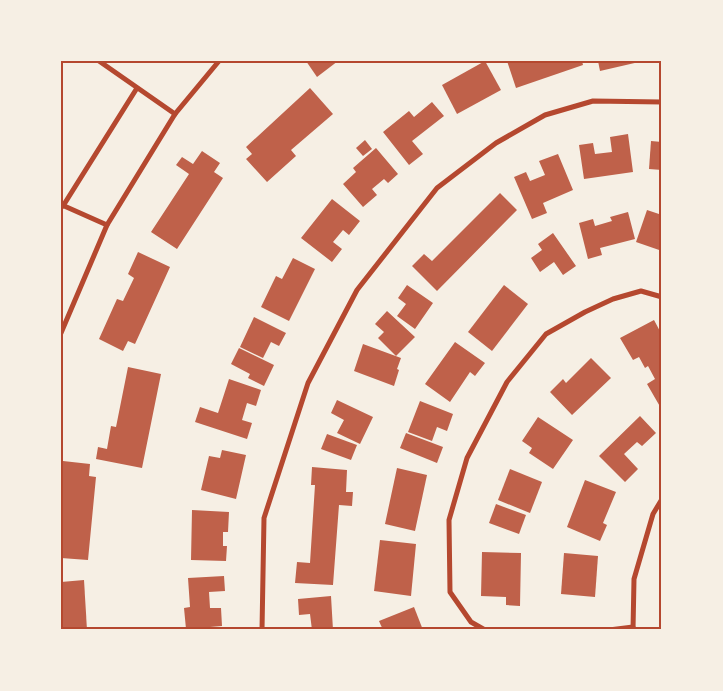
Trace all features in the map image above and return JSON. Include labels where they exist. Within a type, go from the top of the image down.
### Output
[{"type":"street","points":[[99,61],[175,114]]},
{"type":"street","points":[[61,332],[107,225],[175,114],[219,61]]},
{"type":"street","points":[[107,225],[62,205],[137,88]]},
{"type":"street","points":[[262,630],[264,518],[308,383],[357,290],[437,188],[496,143],[545,116],[593,102],[662,102]]},
{"type":"street","points":[[485,630],[471,622],[450,592],[449,520],[467,458],[507,382],[546,334],[585,312],[613,299],[641,291],[662,297]]},
{"type":"street","points":[[609,630],[633,628],[634,579],[653,514],[662,499]]},
{"type":"building","points":[[306,61],[338,61],[317,77]]},
{"type":"building","points":[[485,61],[501,90],[457,114],[442,85]]},
{"type":"building","points":[[507,61],[582,61],[583,65],[516,88]]},
{"type":"building","points":[[598,61],[639,61],[639,62],[600,71]]},
{"type":"building","points":[[310,88],[333,114],[291,150],[296,156],[267,182],[246,159],[252,154],[246,147]]},
{"type":"building","points":[[432,102],[444,116],[412,141],[423,154],[409,165],[383,132],[409,111],[414,117]]},
{"type":"building","points":[[628,134],[633,172],[584,179],[579,145],[593,143],[595,154],[612,152],[610,137]]},
{"type":"building","points":[[365,140],[372,149],[363,156],[356,148]]},
{"type":"building","points":[[651,141],[662,142],[662,170],[649,169]]},
{"type":"building","points":[[376,148],[398,174],[388,183],[384,179],[372,189],[377,195],[363,207],[343,184],[356,172],[353,168]]},
{"type":"building","points":[[202,151],[220,163],[214,172],[223,178],[177,249],[151,232],[189,174],[176,165],[182,157],[193,164]]},
{"type":"building","points":[[558,154],[573,190],[543,203],[547,213],[532,219],[514,177],[526,172],[530,181],[545,175],[539,161]]},
{"type":"building","points":[[500,193],[517,210],[437,291],[412,266],[424,254],[432,261]]},
{"type":"building","points":[[332,199],[360,221],[349,235],[343,230],[333,242],[342,249],[332,262],[301,238]]},
{"type":"building","points":[[647,210],[662,215],[662,251],[636,242]]},
{"type":"building","points":[[628,212],[635,239],[600,248],[602,255],[588,259],[579,223],[593,219],[595,226],[612,221],[610,217]]},
{"type":"building","points":[[553,233],[576,266],[563,275],[554,262],[540,272],[531,258],[542,250],[538,244]]},
{"type":"building","points":[[138,252],[170,267],[135,344],[128,341],[123,351],[99,339],[117,299],[123,301],[134,278],[128,274]]},
{"type":"building","points":[[293,258],[315,269],[289,321],[261,307],[276,276],[282,279]]},
{"type":"building","points":[[407,285],[433,303],[415,329],[397,316],[406,304],[398,298]]},
{"type":"building","points":[[504,285],[528,304],[492,351],[468,332]]},
{"type":"building","points":[[387,311],[415,337],[396,356],[378,338],[384,332],[375,324]]},
{"type":"building","points":[[254,317],[286,333],[279,346],[271,342],[263,358],[240,347]]},
{"type":"building","points":[[654,320],[662,335],[662,410],[647,384],[655,379],[648,366],[645,368],[639,357],[633,360],[620,338]]},
{"type":"building","points":[[455,342],[485,363],[475,376],[470,372],[450,402],[425,384]]},
{"type":"building","points":[[363,344],[401,358],[394,386],[354,371]]},
{"type":"building","points":[[239,348],[274,365],[264,386],[248,378],[250,374],[231,364]]},
{"type":"building","points":[[591,358],[611,378],[572,415],[550,392],[563,379],[566,383]]},
{"type":"building","points":[[128,367],[161,374],[142,468],[96,459],[98,447],[107,449],[111,426],[116,427]]},
{"type":"building","points":[[229,379],[261,390],[256,406],[247,403],[242,420],[252,423],[247,439],[195,422],[200,407],[218,413]]},
{"type":"building","points":[[337,400],[373,417],[360,444],[337,433],[344,420],[331,413]]},
{"type":"building","points":[[420,401],[453,414],[447,431],[437,427],[432,441],[408,432]]},
{"type":"building","points":[[640,416],[656,433],[642,446],[637,442],[624,454],[638,469],[625,482],[599,456]]},
{"type":"building","points":[[538,417],[573,440],[553,469],[529,453],[532,448],[522,441]]},
{"type":"building","points":[[406,433],[443,447],[437,463],[400,448]]},
{"type":"building","points":[[327,434],[357,445],[351,460],[321,449]]},
{"type":"building","points":[[222,450],[246,455],[236,499],[201,490],[209,456],[220,458]]},
{"type":"building","points":[[63,461],[90,464],[89,476],[96,477],[88,560],[61,558],[61,481]]},
{"type":"building","points":[[312,467],[347,470],[346,492],[353,492],[352,506],[339,505],[333,585],[295,583],[297,562],[310,563],[315,485],[311,485]]},
{"type":"building","points":[[397,468],[427,475],[415,531],[385,524]]},
{"type":"building","points":[[510,469],[542,482],[530,513],[498,500]]},
{"type":"building","points":[[585,480],[616,492],[603,523],[607,525],[600,541],[567,527]]},
{"type":"building","points":[[496,504],[526,515],[519,534],[489,523]]},
{"type":"building","points":[[192,510],[229,512],[228,532],[223,532],[223,546],[227,546],[226,561],[191,560]]},
{"type":"building","points":[[380,540],[416,544],[411,596],[374,591]]},
{"type":"building","points":[[482,552],[521,553],[520,606],[506,605],[506,597],[481,596]]},
{"type":"building","points":[[564,553],[598,556],[595,597],[561,594]]},
{"type":"building","points":[[224,576],[225,591],[209,592],[210,608],[221,608],[222,626],[186,629],[184,608],[190,607],[188,578]]},
{"type":"building","points":[[84,580],[87,630],[61,630],[61,582]]},
{"type":"building","points":[[331,596],[333,630],[312,630],[310,614],[299,615],[298,599]]},
{"type":"building","points":[[414,607],[423,630],[383,630],[379,621]]}]
